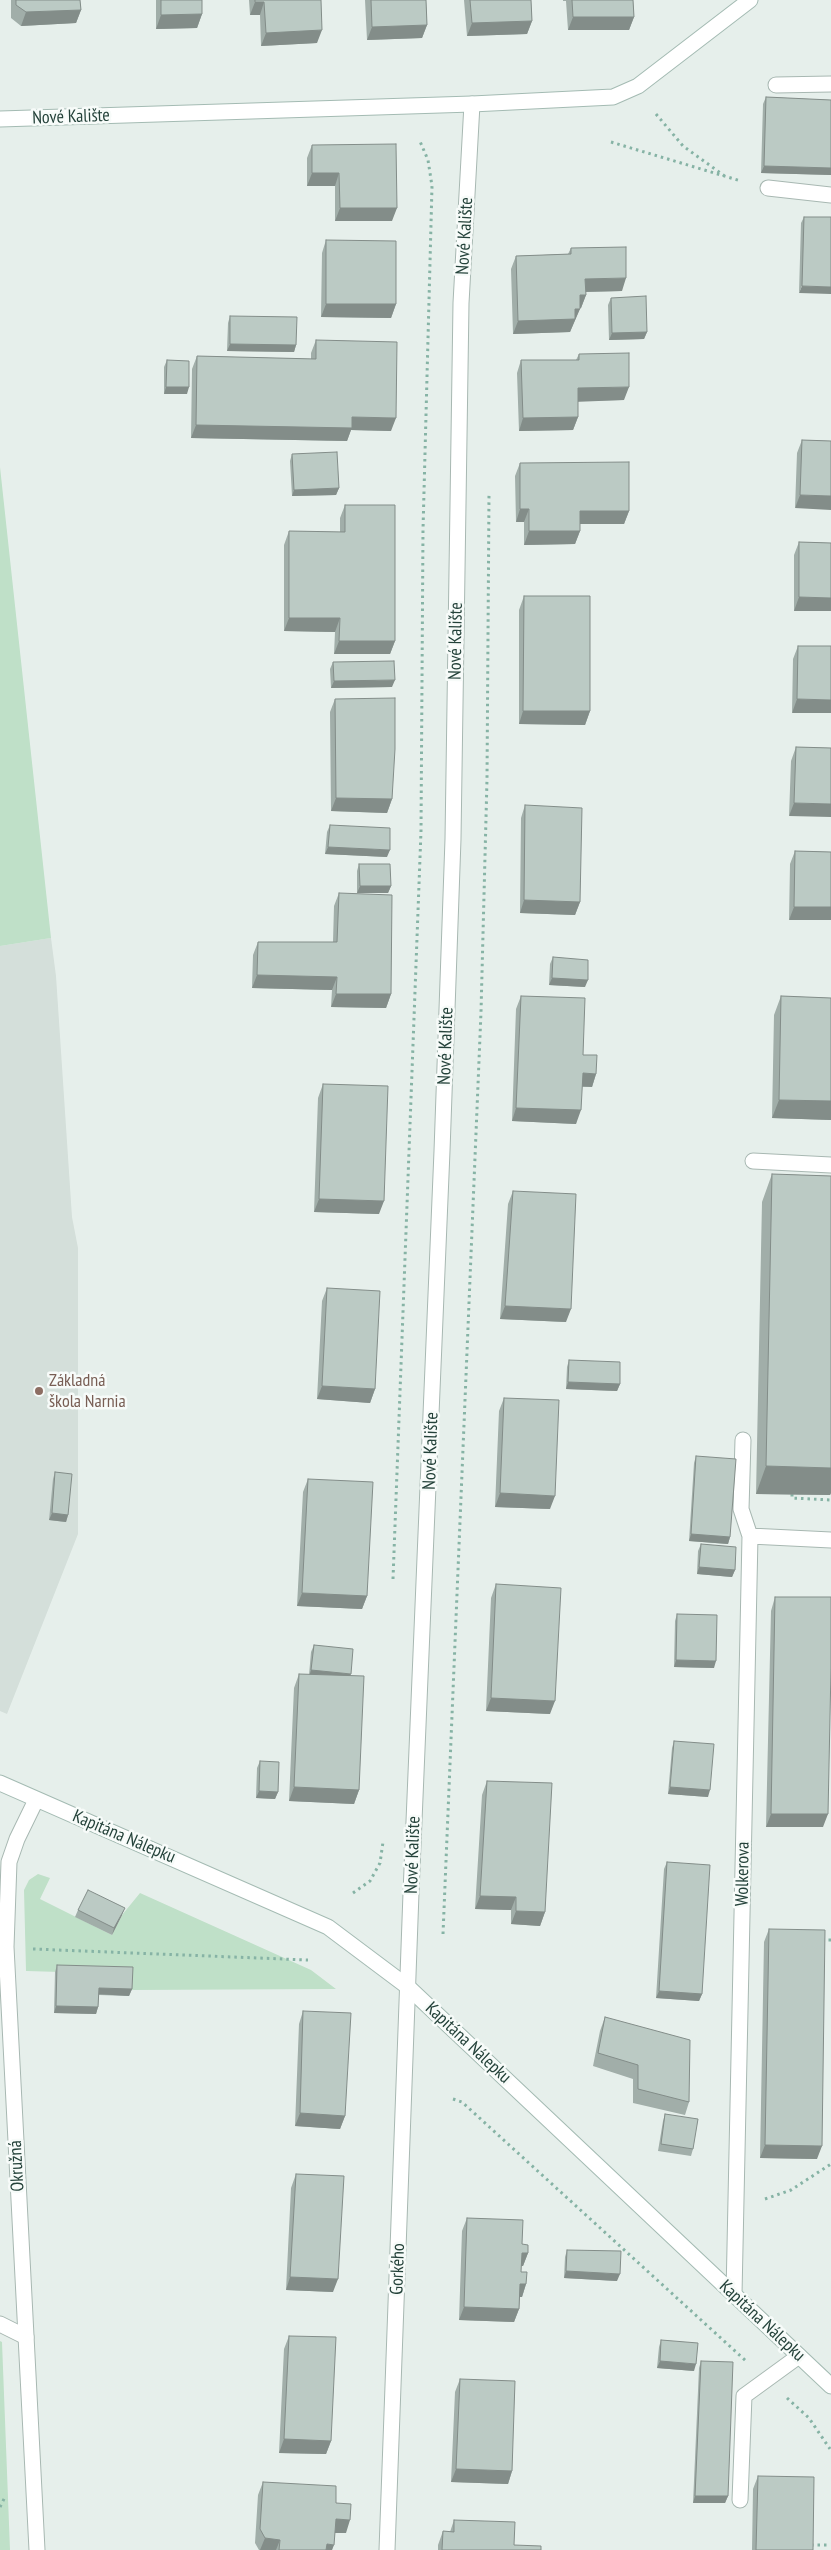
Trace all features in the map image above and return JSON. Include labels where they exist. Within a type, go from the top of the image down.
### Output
[{"type":"street","name":"Nové Kalište","points":[[0,119],[472,104],[613,97],[638,86],[750,0]]},
{"type":"street","points":[[776,85],[831,84]]},
{"type":"street","name":"Nové Kalište","points":[[408,1987],[453,849],[462,302],[472,104]]},
{"type":"street","points":[[768,188],[831,195]]},
{"type":"street","points":[[753,1161],[831,1165]]},
{"type":"street","name":"Wolkerova","points":[[734,2294],[750,1536],[741,1509],[743,1440]]},
{"type":"street","points":[[750,1536],[831,1540]]},
{"type":"street","points":[[0,1784],[36,1800]]},
{"type":"street","name":"Kapitána Nálepku","points":[[36,1800],[328,1927],[408,1987],[831,2386]]},
{"type":"street","name":"Okružná","points":[[36,1800],[17,1839],[9,1862],[6,1948],[37,2550]]},
{"type":"street","name":"Gorkého","points":[[387,2550],[408,1987]]},
{"type":"street","points":[[0,2324],[26,2337]]},
{"type":"street","points":[[740,2500],[744,2396],[799,2356]]},
{"type":"path","points":[[656,114],[683,146],[728,178]]},
{"type":"path","points":[[393,1589],[421,831],[423,530],[432,186],[428,160],[419,139]]},
{"type":"path","points":[[611,142],[728,178],[768,188]]},
{"type":"path","points":[[792,1494],[792,1498],[831,1500]]},
{"type":"path","points":[[354,1893],[370,1881],[380,1863],[383,1838]]},
{"type":"path","points":[[821,1940],[831,1940]]},
{"type":"path","points":[[6,1948],[308,1960]]},
{"type":"path","points":[[453,2099],[462,2102],[809,2418],[830,2449]]},
{"type":"path","points":[[736,2210],[791,2190],[831,2164]]},
{"type":"path","points":[[809,2545],[830,2545]]},
{"type":"shaded area","name":"Základná škola Narnia","points":[[51,938],[56,976],[72,1217],[78,1248],[78,1534],[7,1714],[0,1711],[0,946]]},
{"type":"green space","points":[[0,467],[51,938],[0,946]]},
{"type":"green space","points":[[38,1874],[50,1878],[40,1899],[112,1935],[122,1915],[140,1893],[311,1970],[336,1989],[129,1990],[130,1974],[26,1971],[24,1890],[29,1880]]},
{"type":"green space","points":[[0,2341],[2,2342],[10,2550],[0,2550]]},
{"type":"building","points":[[16,0],[80,0],[81,10],[26,12],[16,5]]},
{"type":"building","points":[[161,0],[202,0],[202,14],[161,15]]},
{"type":"building","points":[[255,0],[321,0],[322,30],[266,33],[264,2],[255,2]]},
{"type":"building","points":[[371,0],[426,0],[427,25],[372,27]]},
{"type":"building","points":[[470,0],[531,0],[532,21],[472,23]]},
{"type":"building","points":[[572,0],[633,0],[634,17],[573,17]]},
{"type":"building","points":[[766,97],[831,100],[831,168],[764,166]]},
{"type":"building","points":[[396,144],[397,208],[340,208],[339,173],[312,173],[312,145]]},
{"type":"building","points":[[804,217],[831,217],[831,287],[802,286]]},
{"type":"building","points":[[326,240],[396,241],[396,304],[326,304]]},
{"type":"building","points":[[626,247],[626,278],[585,279],[586,295],[580,295],[580,309],[575,309],[575,319],[518,321],[516,256],[571,254],[571,248]]},
{"type":"building","points":[[646,296],[647,332],[612,333],[611,298]]},
{"type":"building","points":[[230,316],[297,317],[296,345],[230,344]]},
{"type":"building","points":[[316,340],[397,342],[396,418],[352,417],[352,428],[196,425],[197,356],[316,359]]},
{"type":"building","points":[[629,353],[629,387],[578,388],[578,417],[523,418],[521,360],[579,360],[579,354]]},
{"type":"building","points":[[167,360],[189,361],[189,387],[166,387]]},
{"type":"building","points":[[802,440],[831,441],[831,496],[800,495]]},
{"type":"building","points":[[337,452],[339,488],[294,490],[292,454]]},
{"type":"building","points":[[629,462],[629,511],[580,511],[580,531],[529,531],[529,509],[520,509],[520,463]]},
{"type":"building","points":[[345,505],[395,505],[395,641],[339,641],[340,618],[289,618],[289,531],[345,532]]},
{"type":"building","points":[[799,542],[831,543],[831,598],[799,597]]},
{"type":"building","points":[[524,596],[590,596],[590,711],[523,711]]},
{"type":"building","points":[[798,646],[831,646],[831,700],[797,699]]},
{"type":"building","points":[[394,661],[395,680],[334,681],[333,662]]},
{"type":"building","points":[[395,698],[395,749],[392,799],[336,798],[335,699]]},
{"type":"building","points":[[796,747],[831,748],[831,804],[794,803]]},
{"type":"building","points":[[525,805],[582,808],[580,902],[524,900]]},
{"type":"building","points":[[330,825],[390,828],[390,850],[328,847]]},
{"type":"building","points":[[795,851],[831,852],[831,907],[794,907]]},
{"type":"building","points":[[359,864],[390,864],[391,886],[360,886]]},
{"type":"building","points":[[339,893],[392,895],[391,994],[336,994],[337,977],[257,975],[258,942],[337,942]]},
{"type":"building","points":[[553,957],[588,960],[588,980],[552,978]]},
{"type":"building","points":[[521,996],[585,998],[583,1055],[597,1055],[596,1074],[583,1073],[581,1110],[516,1108]]},
{"type":"building","points":[[781,996],[831,998],[831,1101],[779,1100]]},
{"type":"building","points":[[323,1084],[388,1086],[384,1201],[319,1199]]},
{"type":"building","points":[[772,1174],[831,1176],[831,1468],[766,1466]]},
{"type":"building","points":[[513,1191],[576,1194],[571,1309],[505,1306]]},
{"type":"building","points":[[327,1288],[380,1291],[375,1389],[322,1386]]},
{"type":"building","points":[[569,1360],[620,1362],[620,1384],[568,1382]]},
{"type":"building","points":[[504,1398],[559,1400],[555,1496],[500,1493]]},
{"type":"building","points":[[696,1456],[736,1459],[730,1537],[691,1534]]},
{"type":"building","points":[[55,1472],[72,1474],[68,1515],[52,1513]]},
{"type":"building","points":[[308,1479],[373,1482],[367,1596],[302,1593]]},
{"type":"building","points":[[701,1544],[736,1547],[735,1570],[699,1567]]},
{"type":"building","points":[[496,1584],[561,1588],[555,1701],[491,1698]]},
{"type":"building","points":[[775,1597],[831,1597],[828,1814],[771,1814]]},
{"type":"building","points":[[677,1614],[717,1615],[716,1661],[676,1660]]},
{"type":"building","points":[[314,1645],[353,1649],[351,1674],[311,1670]]},
{"type":"building","points":[[299,1674],[364,1676],[359,1790],[294,1787]]},
{"type":"building","points":[[674,1741],[714,1744],[710,1790],[670,1787]]},
{"type":"building","points":[[260,1761],[279,1762],[278,1792],[259,1791]]},
{"type":"building","points":[[487,1781],[552,1783],[545,1912],[516,1911],[516,1897],[480,1896]]},
{"type":"building","points":[[667,1862],[710,1865],[702,1994],[659,1991]]},
{"type":"building","points":[[88,1890],[125,1908],[114,1928],[78,1910]]},
{"type":"building","points":[[769,1929],[825,1930],[822,2146],[765,2145]]},
{"type":"building","points":[[57,1965],[133,1967],[132,1989],[99,1988],[98,2007],[56,2006]]},
{"type":"building","points":[[303,2011],[351,2013],[345,2116],[300,2113]]},
{"type":"building","points":[[605,2017],[690,2040],[689,2102],[638,2089],[638,2065],[598,2053]]},
{"type":"building","points":[[665,2114],[698,2119],[693,2149],[661,2144]]},
{"type":"building","points":[[296,2174],[344,2176],[338,2279],[290,2277]]},
{"type":"building","points":[[467,2218],[523,2220],[522,2244],[528,2245],[528,2253],[522,2253],[521,2272],[527,2272],[526,2284],[520,2284],[519,2309],[464,2307]]},
{"type":"building","points":[[567,2250],[621,2251],[620,2274],[566,2271]]},
{"type":"building","points":[[289,2336],[336,2337],[331,2441],[284,2439]]},
{"type":"building","points":[[661,2340],[698,2343],[696,2364],[660,2361]]},
{"type":"building","points":[[701,2361],[733,2362],[728,2496],[695,2496]]},
{"type":"building","points":[[460,2379],[515,2381],[512,2471],[456,2469]]},
{"type":"building","points":[[758,2476],[814,2477],[813,2550],[756,2550]]},
{"type":"building","points":[[263,2482],[336,2486],[336,2503],[351,2504],[350,2520],[336,2519],[334,2545],[327,2544],[326,2550],[279,2550],[280,2540],[265,2538],[260,2529]]},
{"type":"building","points":[[454,2520],[515,2522],[514,2545],[541,2546],[541,2550],[442,2550],[443,2531],[454,2532]]},
{"type":"place","name":"Základná škola Narnia","points":[[39,1391]]}]
